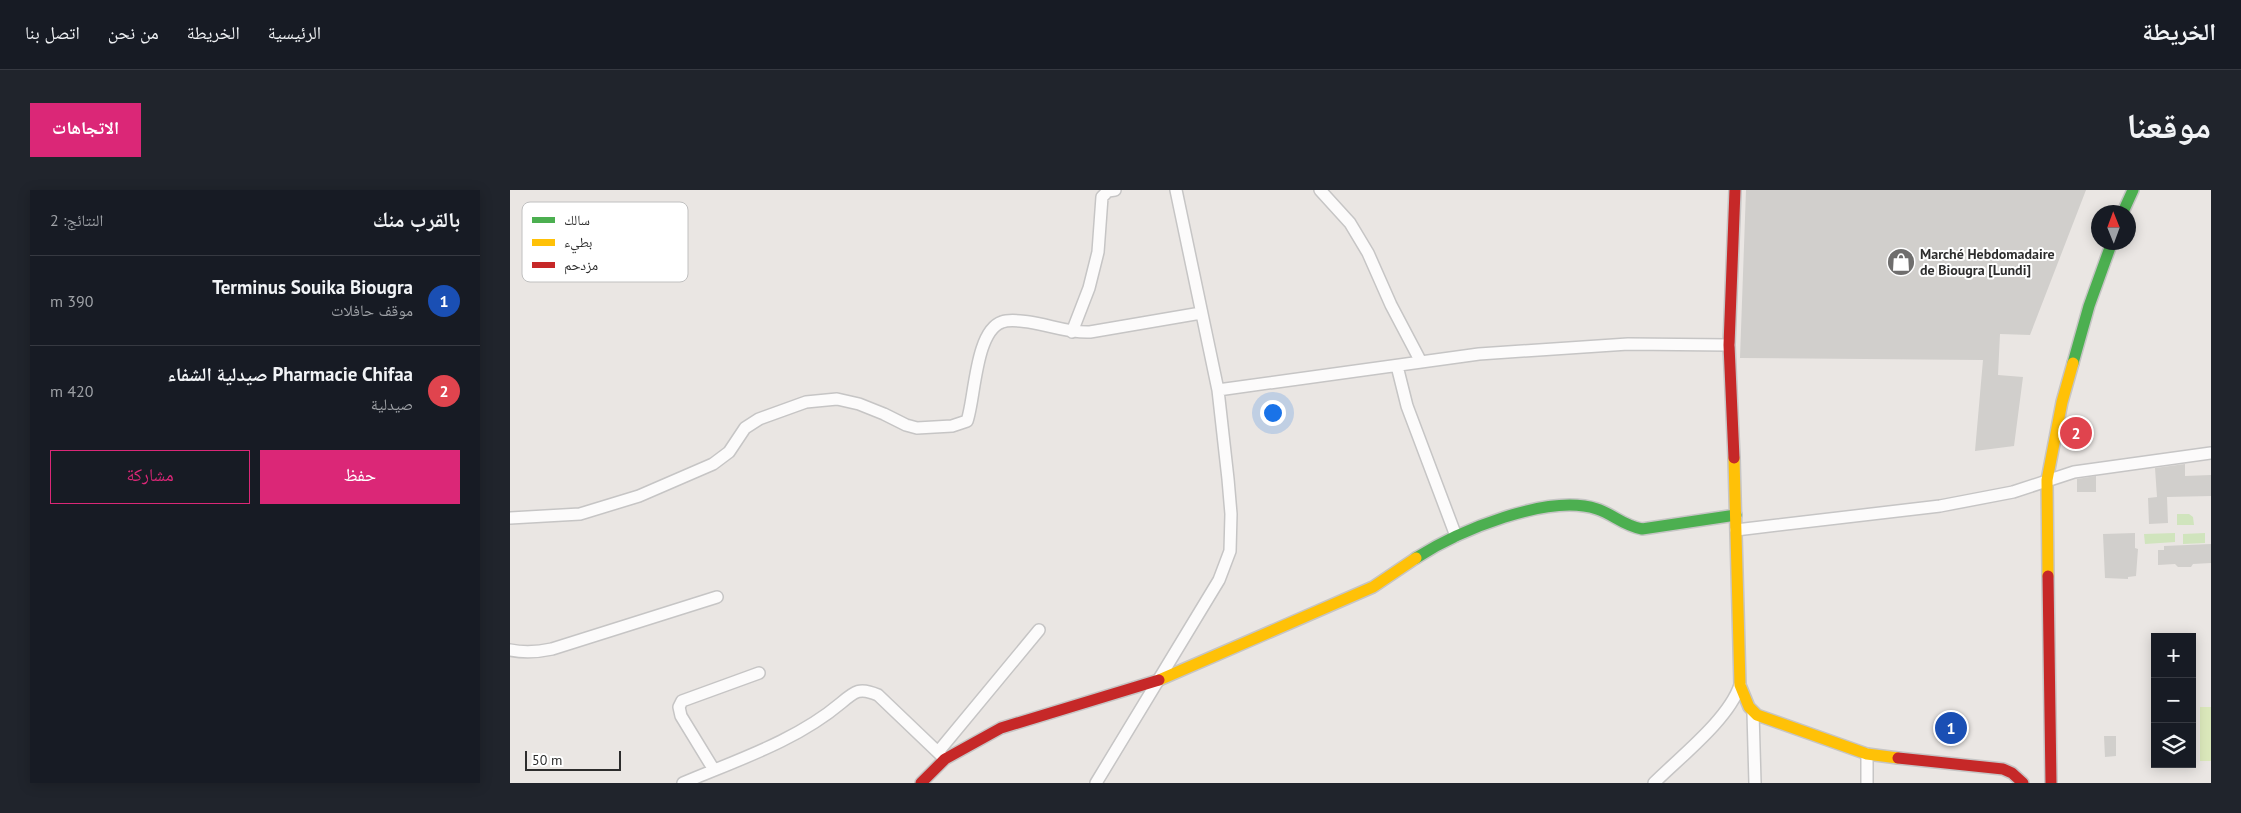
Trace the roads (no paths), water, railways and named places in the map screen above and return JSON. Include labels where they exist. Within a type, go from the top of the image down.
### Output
[{"type":"street","points":[[1072,332],[1090,288],[1098,252],[1102,197],[1108,191],[1115,190]]},
{"type":"street","points":[[1096,783],[1219,580],[1230,551],[1230,505],[1218,390],[1176,190]]},
{"type":"street","points":[[1320,190],[1350,223],[1368,253],[1391,305],[1420,362]]},
{"type":"street","points":[[1735,190],[1729,345],[1740,685],[1752,712],[1755,783]]},
{"type":"street","points":[[2126,205],[2133,190]]},
{"type":"street","points":[[2051,783],[2047,480],[2062,402],[2089,306],[2109,250]]},
{"type":"street","points":[[510,518],[580,514],[639,496],[713,464],[729,452],[745,428],[759,420],[806,402],[822,399],[859,404],[917,428],[936,428],[960,424],[967,421],[970,413],[973,383],[985,342],[994,326],[1002,322],[1017,321],[1072,332],[1090,332],[1201,313]]},
{"type":"street","points":[[1218,390],[1479,354],[1628,344],[1729,345]]},
{"type":"street","points":[[1397,366],[1407,406],[1456,536]]},
{"type":"street","points":[[1736,530],[1940,506],[2013,492],[2074,472],[2211,453]]},
{"type":"street","points":[[942,755],[1002,728],[1158,680],[1373,587],[1441,542],[1518,513],[1567,504],[1598,509],[1631,527],[1642,529],[1687,520],[1736,515]]},
{"type":"street","points":[[510,650],[537,652],[552,649],[717,597]]},
{"type":"street","points":[[921,783],[1039,630]]},
{"type":"street","points":[[714,770],[681,716],[678,707],[682,701],[759,673]]},
{"type":"street","points":[[1654,783],[1716,722],[1736,697],[1740,685]]},
{"type":"street","points":[[683,783],[764,749],[820,720],[852,694],[860,690],[867,690],[878,695],[942,755]]},
{"type":"street","points":[[1752,712],[1776,723],[1867,754],[1951,765],[2003,769],[2012,773],[2023,783]]},
{"type":"street","points":[[1867,754],[1867,783]]},
{"type":"place","name":"Marché Hebdomadaire de Biougra [Lundi]","points":[[1901,262]]},
{"type":"place","name":"Pharmacie Chifaa صيدلية الشفاء","points":[[2076,433]]},
{"type":"place","name":"Terminus Souika Biougra","points":[[1951,728]]}]
